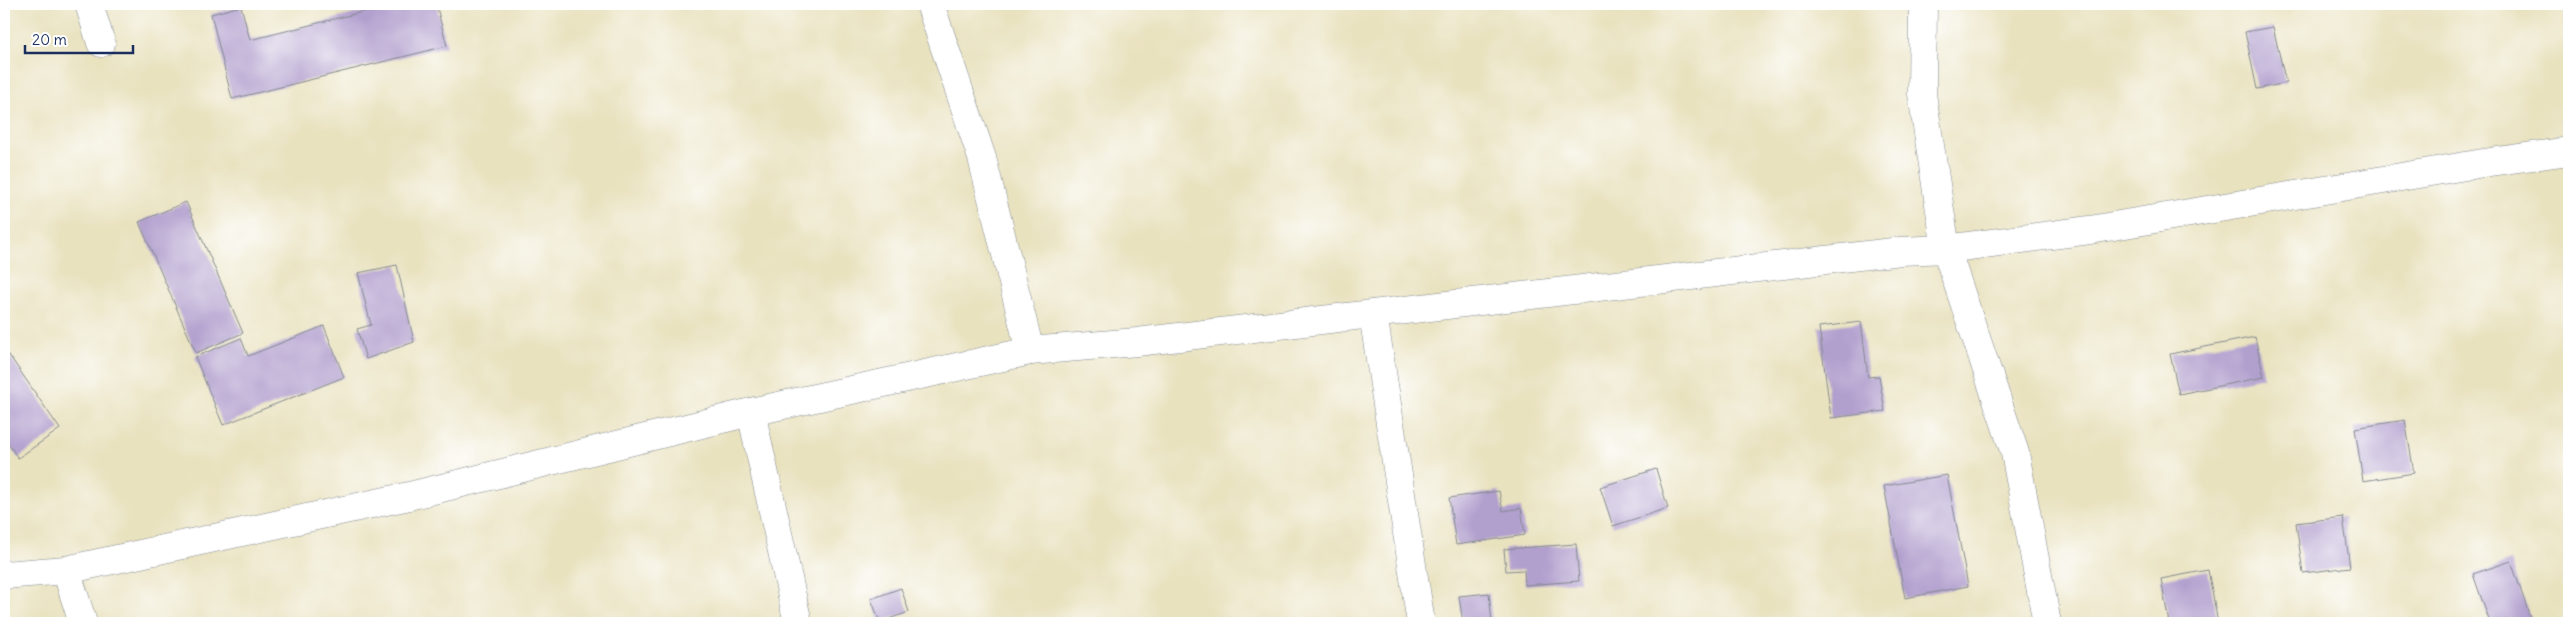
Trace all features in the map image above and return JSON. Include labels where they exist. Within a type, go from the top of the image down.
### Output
[{"type":"street","points":[[89,4],[101,43]]},
{"type":"street","points":[[930,4],[982,158],[1030,351]]},
{"type":"street","points":[[1923,4],[1922,94],[1946,249],[2015,452],[2047,623]]},
{"type":"street","points":[[4,575],[66,570],[409,496],[750,412],[1030,351],[1137,342],[1891,252],[1946,249],[2090,230],[2483,163],[2569,151]]},
{"type":"street","points":[[1373,314],[1421,623]]},
{"type":"street","points":[[750,412],[798,623]]},
{"type":"street","points":[[66,570],[83,623]]},
{"type":"building","points":[[394,4],[436,4],[447,46],[232,99],[211,14],[241,6],[250,40]]},
{"type":"building","points":[[2273,27],[2286,83],[2257,89],[2245,32]]},
{"type":"building","points":[[186,202],[243,333],[196,353],[139,222]]},
{"type":"building","points":[[397,265],[414,342],[366,359],[357,329],[371,325],[358,273]]},
{"type":"building","points":[[1861,322],[1868,377],[1879,376],[1885,411],[1831,418],[1819,327]]},
{"type":"building","points":[[324,326],[344,377],[223,425],[195,357],[241,338],[248,356]]},
{"type":"building","points":[[2255,337],[2264,377],[2179,394],[2170,354]]},
{"type":"building","points":[[9,355],[60,429],[18,458],[4,438],[4,358]]},
{"type":"building","points":[[2405,420],[2414,473],[2363,481],[2355,428]]},
{"type":"building","points":[[1656,469],[1668,508],[1613,526],[1600,487]]},
{"type":"building","points":[[1947,475],[1968,586],[1905,598],[1884,486]]},
{"type":"building","points":[[1499,491],[1503,511],[1521,508],[1525,535],[1456,545],[1449,498]]},
{"type":"building","points":[[2343,517],[2350,567],[2303,573],[2296,523]]},
{"type":"building","points":[[1576,544],[1579,581],[1525,585],[1524,570],[1506,571],[1504,549]]},
{"type":"building","points":[[2511,561],[2532,623],[2490,623],[2473,574]]},
{"type":"building","points":[[2208,570],[2218,623],[2169,623],[2161,579]]},
{"type":"building","points":[[901,588],[909,612],[880,622],[871,599]]},
{"type":"building","points":[[1489,593],[1492,623],[1463,623],[1459,596]]}]
